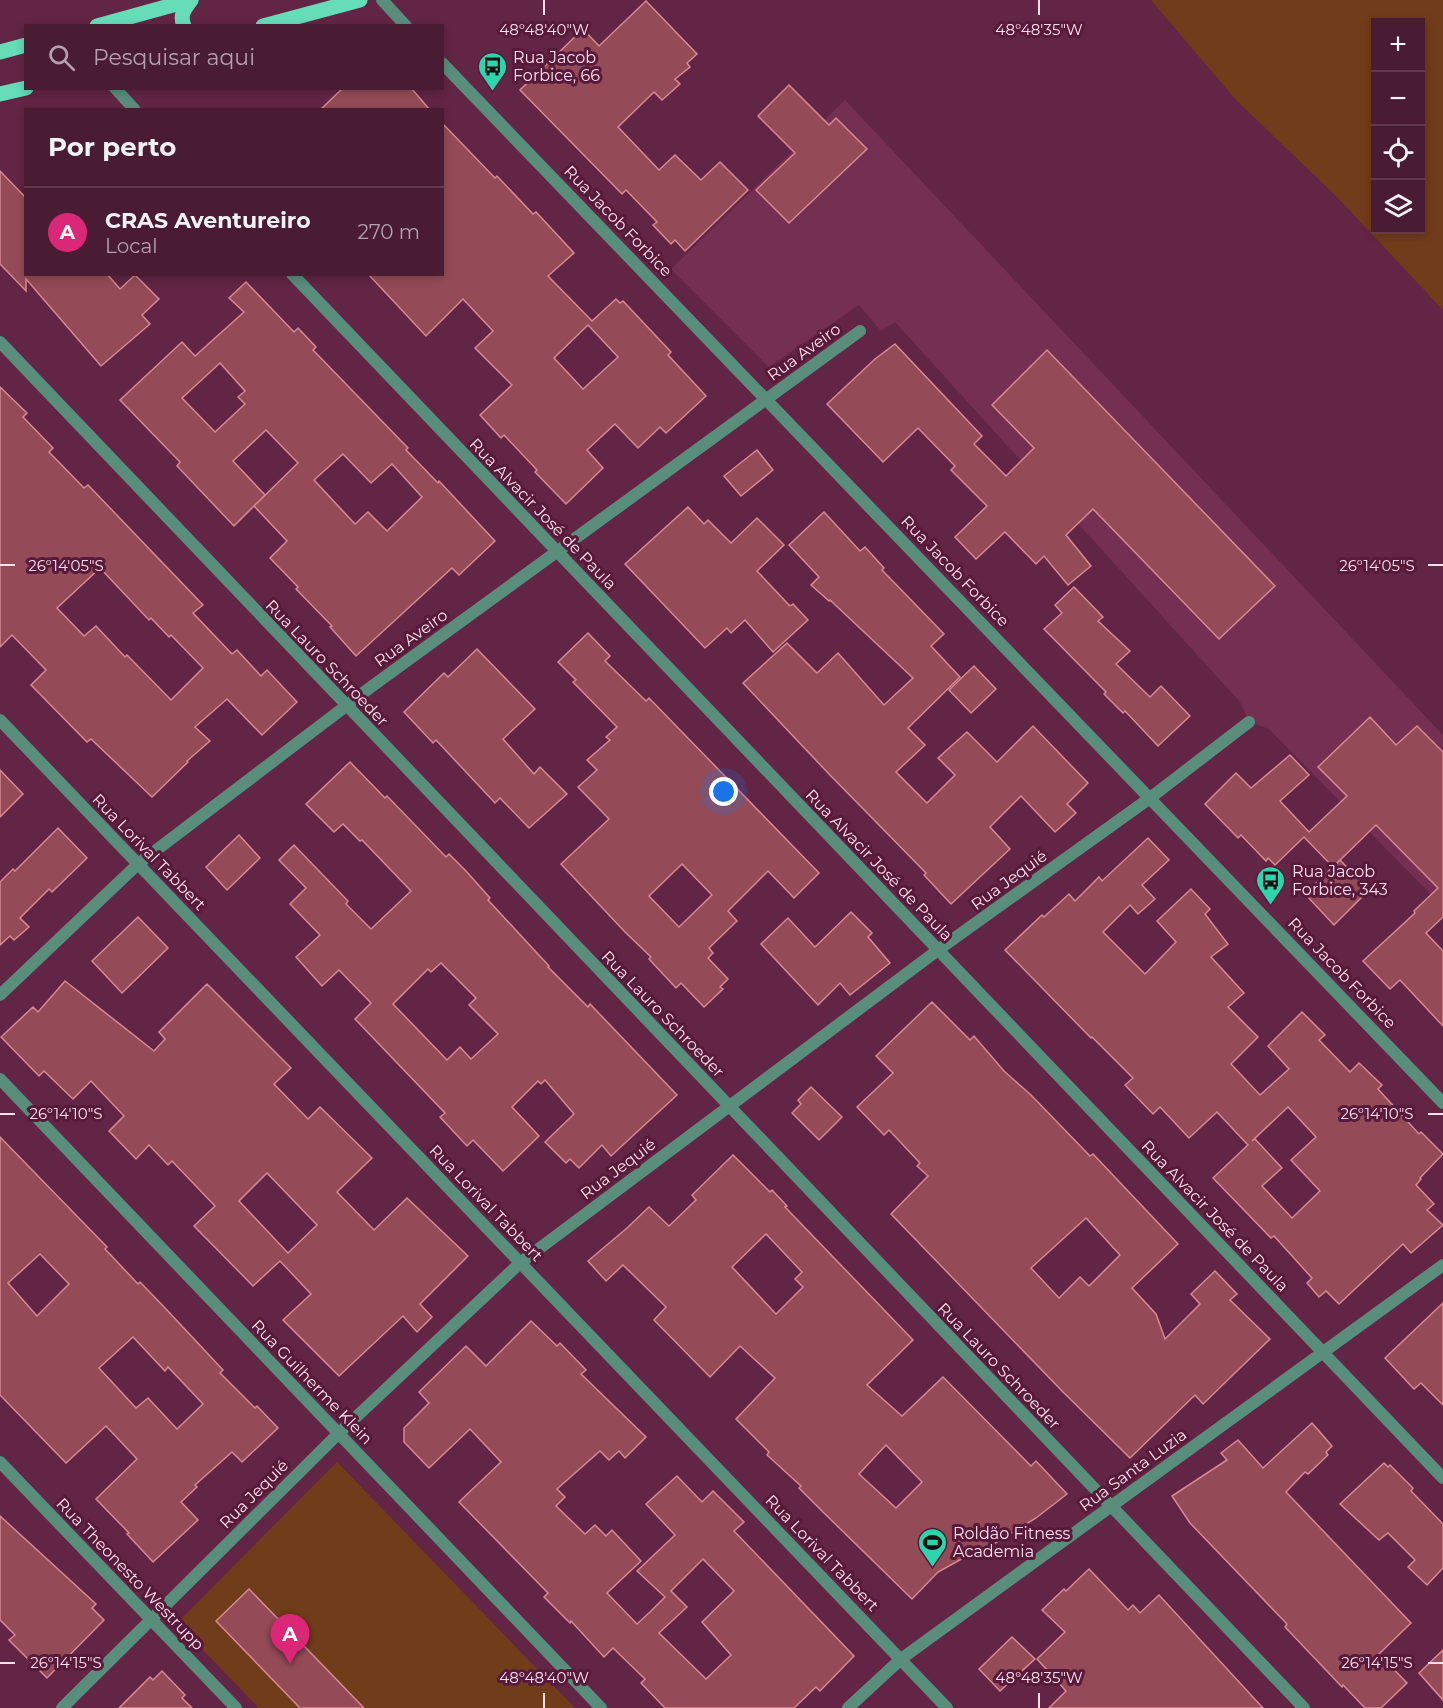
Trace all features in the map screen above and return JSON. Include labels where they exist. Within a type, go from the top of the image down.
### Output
[{"type":"main road","points":[[103,24],[191,0]]},
{"type":"main road","points":[[183,24],[184,9],[191,0]]},
{"type":"main road","points":[[270,24],[360,0]]},
{"type":"main road","points":[[0,52],[24,46]]},
{"type":"main road","points":[[0,94],[24,88]]},
{"type":"street","points":[[382,0],[404,24]]},
{"type":"street","name":"Rua Jacob Forbice","points":[[444,65],[1443,1103]]},
{"type":"street","points":[[117,90],[133,108]]},
{"type":"street","name":"Rua Alvacir José de Paula","points":[[294,276],[1443,1478]]},
{"type":"street","name":"Rua Aveiro","points":[[0,995],[138,864],[346,706],[860,331]]},
{"type":"street","name":"Rua Lauro Schroeder","points":[[0,342],[1304,1708]]},
{"type":"street","name":"Rua Lorival Tabbert","points":[[0,720],[947,1708]]},
{"type":"street","name":"Rua Jequié","points":[[62,1708],[338,1434],[520,1263],[938,950],[1150,798],[1249,722]]},
{"type":"street","name":"Rua Guilherme Klein","points":[[0,1079],[601,1708]]},
{"type":"street","name":"Rua Santa Luzia","points":[[848,1708],[900,1659],[1443,1265]]},
{"type":"street","name":"Rua Theonesto Westrupp","points":[[0,1462],[236,1708]]},
{"type":"shaded area","points":[[1151,0],[1443,0],[1443,310],[1372,234],[1425,234],[1425,18],[1371,18],[1371,233],[1336,196],[1236,100]]},
{"type":"shaded area","points":[[845,100],[1443,735],[1443,907],[1269,729],[1249,722],[1240,702],[895,322],[881,331],[859,305],[769,367],[671,269]]},
{"type":"shaded area","points":[[337,1462],[575,1708],[259,1708],[177,1623]]},
{"type":"building","points":[[646,1],[697,54],[687,63],[690,67],[675,79],[680,84],[662,100],[654,92],[618,127],[659,170],[675,155],[701,180],[720,162],[748,190],[685,251],[675,240],[671,244],[653,225],[657,222],[626,190],[622,194],[520,90],[583,29],[599,46]]},
{"type":"building","points":[[789,85],[829,125],[836,118],[867,149],[789,223],[756,190],[795,153],[758,116]]},
{"type":"building","points":[[341,90],[413,90],[428,108],[322,108]]},
{"type":"building","points":[[444,125],[533,214],[536,212],[574,253],[548,276],[592,321],[616,299],[620,303],[623,301],[671,352],[668,355],[706,396],[666,433],[660,427],[638,448],[615,424],[587,450],[603,468],[566,504],[504,435],[501,438],[480,415],[512,385],[475,348],[493,331],[463,299],[426,336],[370,276],[444,276]],"holes":[[[588,325],[618,357],[583,389],[554,358]]]},
{"type":"building","points":[[0,171],[24,196],[24,276],[109,276],[120,289],[136,276],[159,299],[142,315],[150,324],[101,366],[26,279],[26,291],[0,264]]},
{"type":"building","points":[[246,282],[294,332],[298,328],[316,347],[313,350],[495,541],[459,575],[452,568],[356,656],[330,627],[332,626],[296,589],[298,587],[270,558],[287,541],[254,506],[234,526],[177,466],[180,462],[120,400],[182,342],[195,356],[244,312],[229,298]],"holes":[[[220,363],[245,391],[238,397],[245,404],[215,432],[182,398]],[[266,430],[298,463],[254,506],[265,495],[233,461]],[[343,454],[371,483],[392,464],[422,497],[387,531],[368,512],[355,524],[314,480]]]},
{"type":"building","points":[[895,344],[982,436],[974,444],[1006,476],[1034,448],[992,405],[1047,350],[1275,586],[1219,639],[1093,509],[1066,535],[1091,566],[1068,585],[1044,556],[1036,564],[1005,532],[976,559],[955,537],[987,506],[951,470],[955,466],[918,428],[883,462],[827,404],[875,359]]},
{"type":"building","points":[[0,387],[27,413],[23,417],[53,448],[49,452],[84,488],[88,485],[203,605],[193,613],[232,654],[237,650],[261,676],[267,670],[297,702],[262,735],[227,699],[195,727],[210,741],[152,797],[91,739],[87,742],[31,685],[46,670],[12,635],[0,647]],"holes":[[[100,568],[149,620],[151,618],[169,637],[171,635],[203,668],[171,700],[96,626],[84,636],[57,608]]]},
{"type":"building","points":[[757,450],[773,470],[741,496],[724,476]]},
{"type":"building","points":[[688,507],[704,524],[708,520],[731,543],[757,518],[784,545],[757,571],[790,606],[793,604],[808,620],[773,652],[745,620],[731,633],[727,628],[705,648],[625,564]]},
{"type":"building","points":[[824,512],[860,551],[865,547],[884,568],[882,570],[944,634],[931,646],[960,677],[908,728],[925,745],[896,772],[927,803],[955,775],[938,758],[967,732],[997,762],[1033,726],[1088,783],[1067,804],[1076,813],[1055,832],[1021,796],[990,827],[1010,849],[951,904],[924,875],[926,873],[743,683],[787,643],[817,673],[838,653],[884,705],[913,678],[811,585],[819,577],[789,545]]},
{"type":"building","points":[[1074,587],[1103,617],[1098,621],[1130,651],[1116,664],[1150,697],[1161,686],[1190,716],[1158,746],[1125,711],[1123,713],[1104,694],[1106,692],[1044,629],[1062,613],[1055,605]]},
{"type":"building","points":[[588,633],[610,656],[605,661],[646,701],[649,698],[819,873],[794,898],[768,871],[728,911],[737,921],[709,948],[713,953],[708,958],[728,979],[720,987],[723,989],[704,1007],[681,983],[676,988],[649,959],[651,957],[561,864],[609,819],[578,787],[597,770],[587,760],[610,740],[606,737],[617,727],[573,682],[576,680],[558,662]],"holes":[[[682,864],[712,895],[679,927],[649,896]]]},
{"type":"building","points":[[477,649],[535,709],[503,739],[534,774],[540,767],[567,794],[529,828],[500,798],[495,803],[436,740],[433,743],[404,712],[444,673],[448,677]]},
{"type":"building","points":[[974,666],[996,689],[971,713],[949,690]]},
{"type":"building","points":[[1370,717],[1396,745],[1417,726],[1443,752],[1443,917],[1426,933],[1443,951],[1443,1026],[1400,980],[1390,989],[1363,961],[1415,913],[1414,911],[1438,888],[1376,825],[1333,867],[1304,837],[1275,865],[1268,858],[1266,861],[1241,835],[1238,838],[1205,804],[1236,773],[1251,788],[1290,755],[1309,775],[1280,801],[1309,832],[1347,796],[1318,767]]},
{"type":"building","points":[[350,762],[385,798],[387,796],[446,857],[449,854],[466,871],[490,898],[488,900],[548,967],[588,1007],[590,1004],[677,1095],[611,1156],[602,1145],[579,1168],[570,1159],[566,1163],[545,1142],[574,1114],[545,1080],[541,1084],[538,1081],[512,1107],[539,1136],[503,1171],[473,1140],[467,1146],[440,1117],[445,1113],[355,1019],[371,1003],[339,970],[322,986],[296,957],[320,935],[290,904],[306,888],[279,860],[294,845],[348,901],[346,904],[371,929],[411,891],[362,840],[360,841],[343,824],[334,832],[306,804]],"holes":[[[441,963],[476,998],[469,1005],[498,1034],[471,1059],[460,1047],[447,1060],[393,1004],[428,969],[431,972]]]},
{"type":"building","points":[[0,770],[23,794],[0,817]]},
{"type":"building","points":[[58,828],[87,858],[52,892],[49,889],[20,918],[29,927],[14,940],[10,936],[0,945],[0,882],[13,869],[15,871]]},
{"type":"building","points":[[239,835],[260,858],[227,890],[206,867]]},
{"type":"building","points":[[1148,838],[1169,860],[1142,885],[1155,899],[1138,914],[1130,905],[1103,932],[1145,974],[1176,942],[1157,921],[1191,889],[1210,909],[1205,914],[1228,944],[1211,957],[1244,993],[1228,1007],[1258,1037],[1231,1064],[1260,1095],[1289,1069],[1268,1046],[1302,1012],[1325,1035],[1319,1040],[1350,1072],[1359,1063],[1382,1085],[1378,1089],[1419,1134],[1421,1132],[1443,1154],[1416,1185],[1434,1204],[1427,1210],[1443,1225],[1411,1253],[1403,1244],[1339,1304],[1326,1291],[1319,1297],[1307,1283],[1312,1278],[1274,1236],[1271,1238],[1213,1178],[1248,1145],[1217,1112],[1189,1138],[1160,1107],[1153,1114],[1125,1085],[1133,1078],[1005,950],[1042,915],[1044,917],[1069,894],[1075,901],[1099,877],[1102,881]],"holes":[[[1288,1107],[1316,1137],[1291,1160],[1320,1191],[1292,1218],[1262,1186],[1282,1168],[1255,1139],[1252,1141]]]},
{"type":"building","points":[[1340,860],[1369,890],[1334,925],[1305,894]]},
{"type":"building","points":[[851,912],[872,933],[868,937],[890,963],[850,995],[840,983],[818,1005],[761,944],[788,918],[815,947]]},
{"type":"building","points":[[138,917],[168,948],[122,993],[92,961]]},
{"type":"building","points":[[65,981],[154,1051],[165,1039],[159,1032],[207,984],[291,1068],[274,1084],[308,1119],[320,1107],[372,1158],[337,1192],[374,1230],[407,1198],[468,1256],[420,1304],[432,1317],[417,1332],[403,1316],[339,1376],[283,1320],[311,1294],[280,1261],[253,1286],[194,1226],[215,1206],[172,1161],[168,1165],[149,1145],[136,1159],[109,1131],[124,1116],[91,1081],[73,1099],[44,1071],[39,1076],[1,1037],[33,1007],[38,1012]],"holes":[[[267,1173],[317,1225],[288,1253],[239,1201]]]},
{"type":"building","points":[[932,1002],[970,1040],[974,1036],[1004,1071],[1031,1095],[1090,1156],[1093,1154],[1178,1244],[1132,1288],[1156,1314],[1165,1339],[1200,1304],[1191,1294],[1215,1271],[1237,1294],[1230,1300],[1270,1339],[1203,1404],[1195,1395],[1130,1458],[891,1214],[928,1176],[917,1166],[920,1163],[889,1130],[884,1135],[857,1107],[893,1073],[876,1056]],"holes":[[[1086,1218],[1120,1255],[1089,1286],[1080,1277],[1059,1298],[1031,1268]]]},
{"type":"building","points":[[811,1087],[842,1117],[819,1140],[792,1113],[801,1104],[798,1100]]},
{"type":"building","points":[[0,1137],[107,1247],[105,1249],[138,1284],[140,1282],[223,1370],[220,1373],[278,1428],[242,1462],[232,1452],[195,1485],[197,1487],[181,1502],[198,1520],[153,1562],[96,1499],[137,1459],[106,1426],[66,1463],[0,1395]],"holes":[[[40,1254],[69,1284],[37,1316],[8,1283]],[[133,1337],[165,1371],[168,1367],[203,1404],[177,1429],[148,1398],[136,1408],[99,1368]]]},
{"type":"building","points":[[733,1155],[770,1192],[772,1190],[787,1206],[785,1207],[913,1340],[867,1385],[902,1416],[943,1377],[1031,1466],[1036,1461],[1067,1494],[1036,1518],[987,1548],[985,1546],[938,1572],[912,1599],[799,1488],[801,1486],[767,1455],[769,1452],[736,1419],[775,1378],[740,1346],[710,1377],[654,1320],[666,1307],[623,1265],[606,1281],[588,1261],[649,1207],[669,1226],[696,1200],[692,1195]],"holes":[[[766,1234],[802,1272],[795,1279],[803,1287],[776,1314],[732,1267]],[[886,1445],[922,1482],[896,1508],[859,1474]]]},
{"type":"building","points":[[1443,1303],[1443,1405],[1421,1383],[1414,1389],[1385,1358]]},
{"type":"building","points":[[531,1321],[557,1346],[560,1343],[586,1370],[581,1374],[646,1437],[625,1458],[619,1451],[609,1460],[600,1451],[557,1489],[565,1497],[556,1506],[585,1534],[595,1525],[606,1536],[612,1530],[641,1561],[607,1593],[637,1624],[665,1597],[637,1571],[675,1535],[646,1504],[677,1476],[702,1502],[713,1491],[744,1522],[734,1531],[854,1656],[820,1691],[816,1687],[794,1708],[665,1708],[641,1683],[645,1679],[613,1648],[604,1657],[571,1621],[570,1623],[544,1597],[548,1593],[459,1502],[501,1462],[470,1429],[429,1468],[404,1442],[404,1428],[429,1403],[419,1392],[466,1346],[486,1366]],"holes":[[[703,1559],[734,1591],[702,1622],[731,1655],[706,1679],[659,1633],[687,1607],[671,1591]]]},
{"type":"building","points":[[1312,1423],[1332,1446],[1326,1452],[1328,1455],[1308,1474],[1305,1472],[1286,1492],[1411,1623],[1379,1654],[1407,1683],[1381,1708],[1365,1708],[1343,1685],[1342,1687],[1285,1627],[1287,1624],[1190,1523],[1172,1496],[1227,1460],[1221,1453],[1238,1440],[1263,1468]]},
{"type":"building","points":[[1384,1463],[1388,1467],[1390,1465],[1413,1488],[1411,1491],[1443,1524],[1443,1568],[1427,1585],[1408,1567],[1415,1560],[1388,1533],[1379,1540],[1340,1504]]},
{"type":"building","points":[[0,1516],[96,1604],[92,1608],[104,1620],[47,1678],[9,1640],[15,1635],[0,1620]]},
{"type":"building","points":[[1089,1569],[1128,1610],[1133,1605],[1140,1613],[1159,1595],[1263,1708],[1049,1708],[1066,1691],[1037,1659],[1065,1632],[1042,1610]]},
{"type":"building","points":[[249,1589],[364,1708],[300,1708],[216,1621]]},
{"type":"building","points":[[1012,1637],[1035,1659],[1000,1691],[979,1669]]},
{"type":"building","points":[[1443,1650],[1443,1700],[1419,1673]]},
{"type":"building","points":[[162,1671],[185,1695],[182,1698],[192,1708],[119,1708],[150,1677],[153,1680]]},
{"type":"place","name":"Rua Jacob Forbice, 66","points":[[492,92]]},
{"type":"place","name":"Rua Jacob Forbice, 343","points":[[1271,906]]},
{"type":"place","name":"Roldão Fitness Academia","points":[[932,1568]]},
{"type":"place","name":"CRAS Aventureiro","points":[[290,1664]]}]
